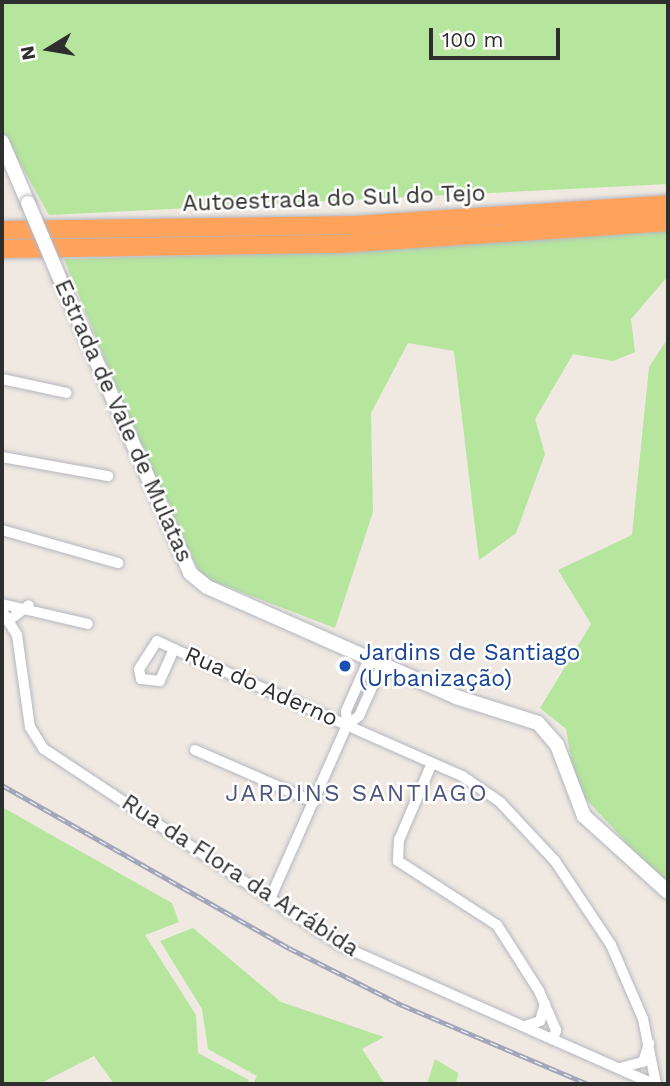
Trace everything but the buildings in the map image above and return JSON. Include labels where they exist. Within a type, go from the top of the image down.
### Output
[{"type":"highway","name":"Autoestrada do Sul do Tejo","points":[[2,230],[355,225],[668,204]]},
{"type":"highway","name":"Autoestrada do Sul do Tejo","points":[[2,249],[314,245],[668,222]]},
{"type":"street","name":"Estrada de Vale de Mulatas","points":[[2,142],[190,573],[376,662],[546,729],[578,808],[668,892]]},
{"type":"street","points":[[2,379],[67,393]]},
{"type":"street","points":[[2,457],[108,476]]},
{"type":"street","points":[[2,530],[118,563]]},
{"type":"street","points":[[2,604],[29,605],[88,624]]},
{"type":"street","points":[[8,621],[29,605]]},
{"type":"street","name":"Rua da Flora da Arrábida","points":[[2,611],[18,635],[30,727],[40,746],[342,946],[655,1084]]},
{"type":"street","name":"Rua do Aderno","points":[[174,649],[159,682],[141,680],[139,668],[150,642],[174,649],[432,763],[488,792],[555,861],[611,944],[650,1039],[655,1084]]},
{"type":"street","points":[[270,899],[347,725],[346,711],[362,675],[376,662]]},
{"type":"street","points":[[347,725],[359,716],[374,681],[376,662]]},
{"type":"street","points":[[362,675],[374,681]]},
{"type":"street","points":[[195,750],[314,802]]},
{"type":"street","points":[[432,763],[398,840],[398,861],[487,915],[545,1004],[556,1030],[553,1040]]},
{"type":"street","points":[[523,1026],[540,1021],[545,1004]]},
{"type":"street","points":[[616,1068],[643,1062],[650,1039]]},
{"type":"green space","points":[[2,2],[668,2],[668,184],[49,215],[2,131]]},
{"type":"green space","points":[[668,230],[668,276],[631,319],[635,352],[613,361],[573,354],[535,419],[545,454],[516,533],[479,560],[454,351],[408,343],[371,413],[373,512],[335,628],[202,577],[156,484],[64,259],[343,252]]},
{"type":"green space","points":[[668,338],[668,888],[576,788],[566,729],[540,708],[591,624],[558,570],[632,535],[649,367]]},
{"type":"green space","points":[[2,807],[172,903],[179,922],[145,935],[196,1015],[198,1053],[249,1080],[246,1084],[114,1084],[94,1056],[39,1084],[2,1084]]},
{"type":"green space","points":[[193,928],[281,1002],[384,1037],[362,1049],[385,1084],[253,1084],[257,1076],[208,1049],[202,1009],[160,941]]},
{"type":"green space","points":[[435,1059],[458,1073],[456,1084],[427,1084]]},
{"type":"railway","points":[[2,785],[289,948],[402,1005],[588,1084]]},
{"type":"place","name":"Jardins de Santiago (Urbanização)","points":[[345,666]]},
{"type":"district","name":"JARDINS SANTIAGO","points":[[357,794]]}]
